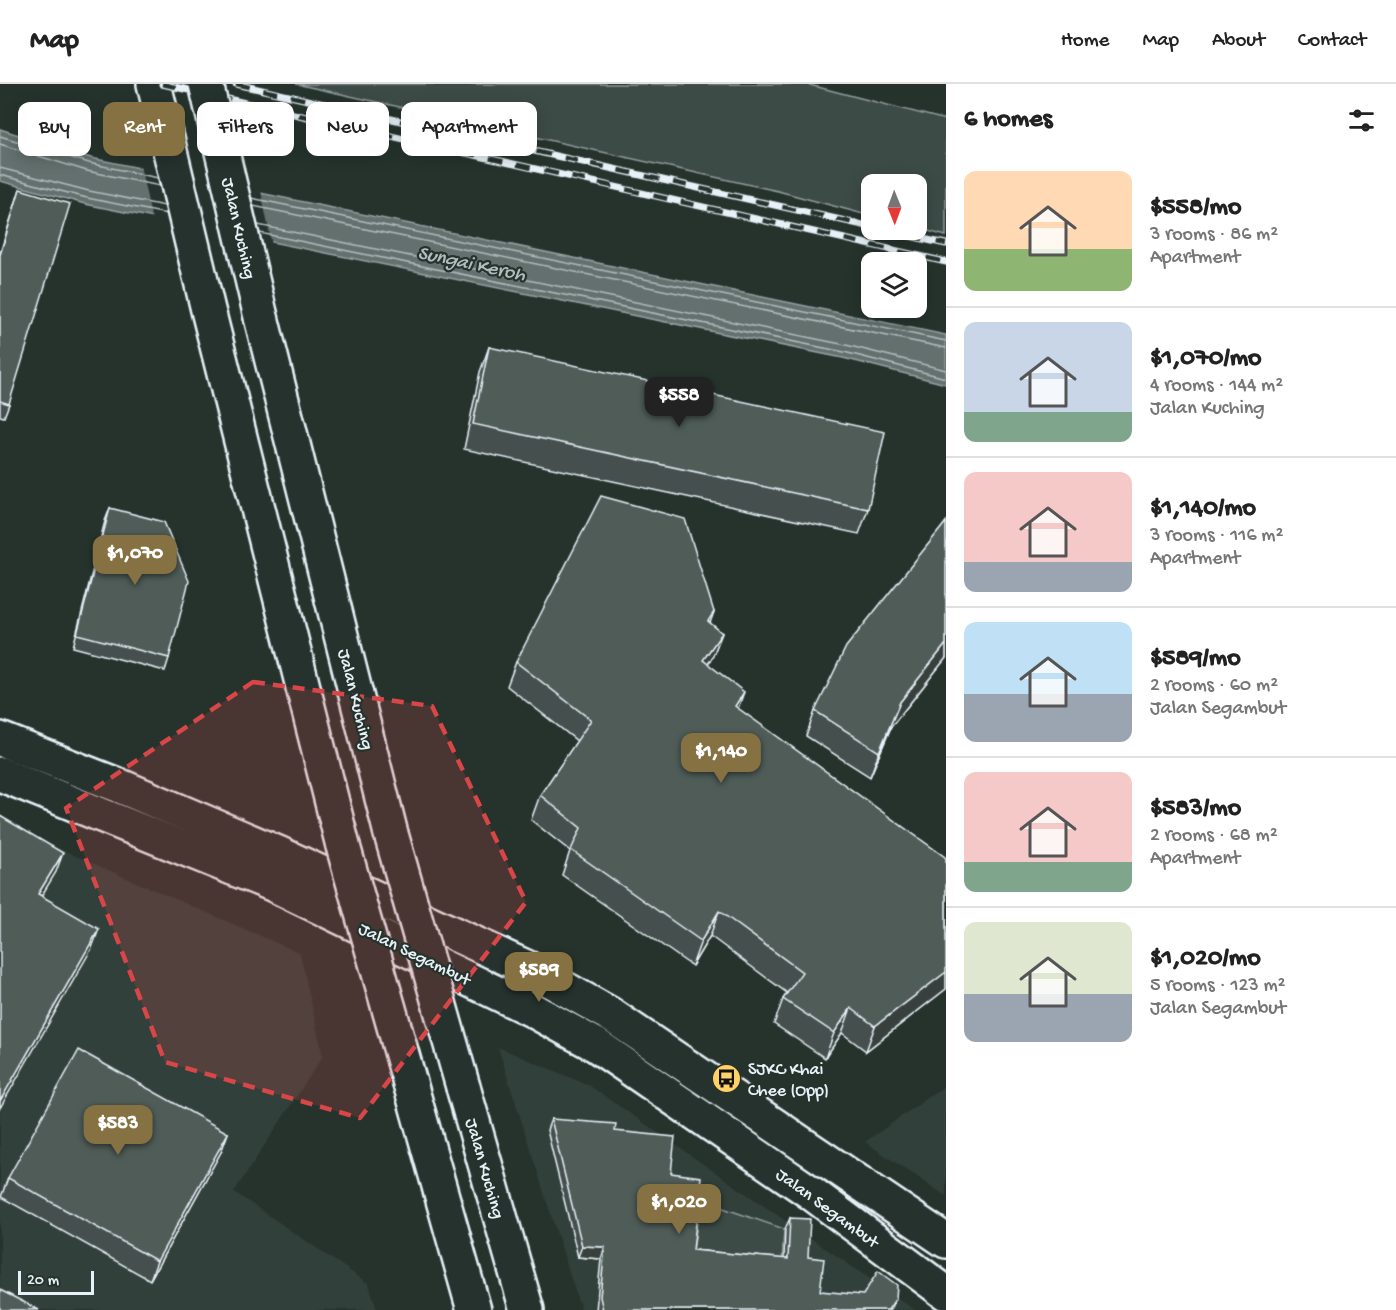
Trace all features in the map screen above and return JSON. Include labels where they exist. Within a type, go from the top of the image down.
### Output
[{"type":"main road","points":[[154,84],[208,310],[343,846],[474,1310]]},
{"type":"main road","name":"Jalan Kuching","points":[[206,84],[261,317],[391,834],[527,1310]]},
{"type":"main road","name":"Jalan Segambut","points":[[0,740],[120,786],[280,854],[528,968],[608,1013],[946,1241]]},
{"type":"main road","name":"Jalan Segambut","points":[[0,774],[272,884],[534,1011],[596,1045],[810,1192],[946,1293]]},
{"type":"highlighted area","points":[[253,682],[432,706],[526,902],[360,1118],[165,1062],[66,808]]},
{"type":"shaded area","points":[[296,84],[806,84],[946,120],[946,236],[927,231],[927,174],[861,174],[861,213],[778,191],[537,138],[537,102],[401,102],[401,107],[389,105],[389,102],[377,102]]},
{"type":"shaded area","points":[[0,823],[300,953],[323,1056],[234,1192],[369,1284],[377,1310],[0,1310]]},
{"type":"shaded area","points":[[498,1047],[590,1086],[915,1310],[581,1310]]},
{"type":"shaded area","points":[[946,1085],[946,1196],[865,1142]]},
{"type":"shaded area","points":[[700,1200],[784,1229],[782,1264],[693,1253]]},
{"type":"water","name":"Sungai Keroh","points":[[0,129],[18,135],[18,156],[85,156],[946,335],[946,384],[843,358],[85,204],[0,181]]},
{"type":"pier","points":[[140,165],[261,191],[272,245],[152,221]]},
{"type":"building","points":[[20,189],[70,204],[9,404],[0,401],[0,255]]},
{"type":"building","points":[[489,347],[885,432],[868,509],[473,424]]},
{"type":"building","points":[[601,496],[685,519],[714,612],[708,621],[722,633],[703,660],[744,692],[735,706],[945,857],[946,972],[875,1026],[851,1008],[834,1033],[783,999],[802,972],[719,911],[701,941],[571,850],[581,828],[540,795],[591,720],[516,662]]},
{"type":"building","points":[[110,508],[164,522],[189,581],[169,658],[77,634]]},
{"type":"building","points":[[946,522],[946,644],[900,702],[879,752],[815,711],[846,647]]},
{"type":"building","points":[[0,816],[63,853],[38,894],[99,929],[0,1101]]},
{"type":"building","points":[[79,1050],[228,1133],[157,1261],[8,1178]]},
{"type":"building","points":[[551,1119],[616,1124],[615,1131],[675,1137],[671,1173],[701,1177],[693,1250],[788,1259],[790,1218],[810,1219],[808,1257],[824,1259],[820,1291],[863,1295],[878,1271],[897,1285],[896,1298],[888,1310],[603,1310],[600,1297],[605,1247],[582,1246]]},
{"type":"building","points":[[0,1290],[39,1310],[0,1310]]},
{"type":"railway","points":[[162,84],[946,262]]},
{"type":"railway","points":[[236,84],[861,225]]},
{"type":"railway","points":[[927,240],[946,244]]},
{"type":"place","name":"SJKC Khai Chee (Opp)","points":[[727,1078]]}]
